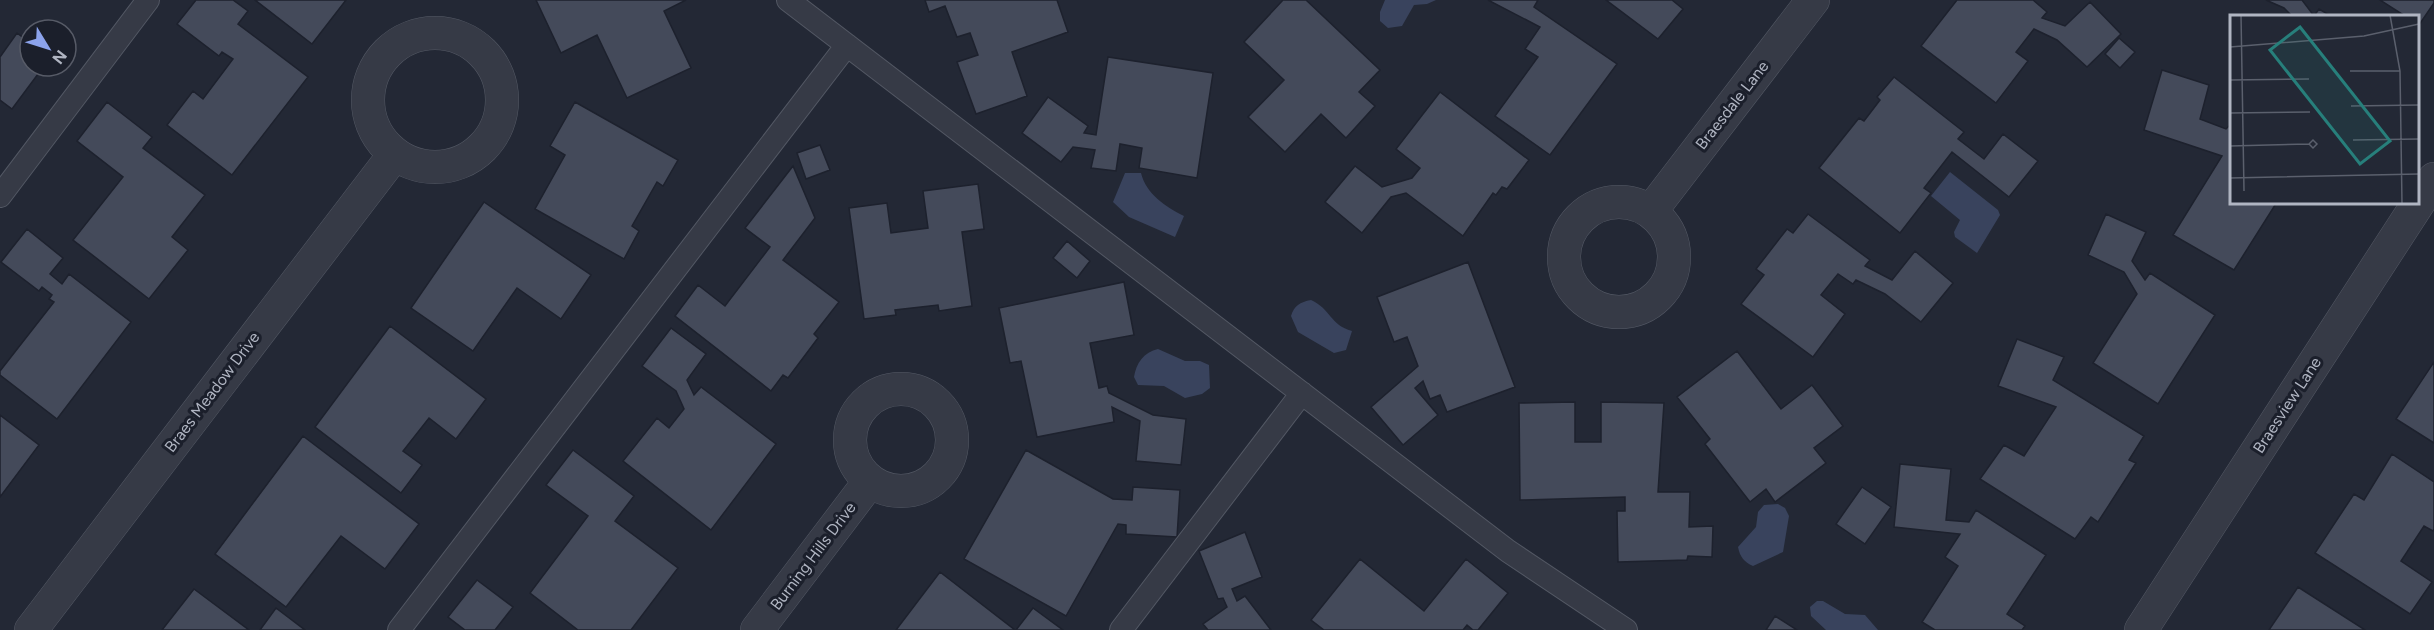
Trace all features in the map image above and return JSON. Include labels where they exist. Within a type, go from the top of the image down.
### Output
[{"type":"street","name":"Braesdale Lane","points":[[1651,211],[1813,0]]},
{"type":"street","points":[[425,33],[452,35],[476,46],[493,66],[501,91],[500,118],[488,142],[469,159],[444,167],[417,166],[394,155],[376,135],[367,110],[369,83],[381,60],[401,42],[425,33]]},
{"type":"street","name":"Braes Meadow Drive","points":[[31,630],[394,155]]},
{"type":"street","name":"Braesview Lane","points":[[2419,202],[2434,179]]},
{"type":"street","name":"Braesview Lane","points":[[2141,630],[2418,204]]},
{"type":"street","name":"Burning Hills Drive","points":[[757,630],[870,481]]},
{"type":"lane","points":[[0,196],[148,0]]},
{"type":"lane","points":[[788,0],[1508,551],[1626,630]]},
{"type":"lane","points":[[399,630],[847,45]]},
{"type":"lane","points":[[1121,630],[1302,393]]},
{"type":"water","points":[[1385,0],[1436,0],[1427,4],[1414,5],[1402,26],[1388,28],[1380,21],[1380,12]]},
{"type":"water","points":[[1950,172],[1998,210],[2000,215],[1977,253],[1955,237],[1954,232],[1960,220],[1931,196]]},
{"type":"water","points":[[1125,173],[1141,173],[1152,193],[1164,204],[1184,216],[1175,237],[1129,217],[1113,202]]},
{"type":"water","points":[[1311,300],[1323,308],[1339,325],[1352,331],[1346,350],[1334,353],[1298,332],[1291,316],[1292,313],[1298,305]]},
{"type":"water","points":[[1158,349],[1185,361],[1200,361],[1209,365],[1210,388],[1202,394],[1185,398],[1164,386],[1138,385],[1134,377],[1139,363],[1145,355]]},
{"type":"water","points":[[1778,504],[1785,508],[1789,516],[1783,552],[1753,566],[1743,559],[1738,547],[1756,527],[1758,512],[1764,505]]},
{"type":"water","points":[[1817,601],[1823,601],[1845,614],[1865,615],[1878,630],[1826,630],[1811,616],[1810,607]]},
{"type":"building","points":[[196,0],[233,0],[248,11],[238,24],[308,77],[232,175],[167,125],[193,91],[203,99],[233,59],[222,52],[219,56],[177,24]]},
{"type":"building","points":[[255,0],[346,0],[312,44]]},
{"type":"building","points":[[536,0],[686,0],[664,11],[691,68],[627,98],[597,35],[561,53]]},
{"type":"building","points":[[925,0],[1057,0],[1068,32],[1012,52],[1027,96],[976,114],[957,62],[978,55],[970,33],[957,37],[945,6],[929,12]]},
{"type":"building","points":[[1283,0],[1306,0],[1380,70],[1359,92],[1375,106],[1346,138],[1321,114],[1285,152],[1248,117],[1284,80],[1244,42]]},
{"type":"building","points":[[1488,0],[1538,0],[1534,7],[1617,64],[1550,155],[1495,116],[1538,57],[1525,49],[1540,27]]},
{"type":"building","points":[[1606,0],[1672,0],[1683,9],[1658,39]]},
{"type":"building","points":[[1957,0],[2033,0],[2047,12],[2042,18],[2065,26],[2090,2],[2121,34],[2087,67],[2057,40],[2034,29],[2016,52],[2028,61],[1996,103],[1921,46]]},
{"type":"building","points":[[2266,0],[2302,0],[2313,15],[2291,15],[2284,8]]},
{"type":"building","points":[[2380,0],[2434,0],[2419,25],[2419,15],[2403,15]]},
{"type":"building","points":[[2319,9],[2329,15],[2315,15]]},
{"type":"building","points":[[17,33],[18,78],[35,78],[12,109],[0,100],[0,57]]},
{"type":"building","points":[[2119,38],[2135,52],[2120,68],[2105,54]]},
{"type":"building","points":[[1108,57],[1213,73],[1197,178],[1139,168],[1142,148],[1120,144],[1116,171],[1091,168],[1095,150],[1073,147],[1061,162],[1022,133],[1048,97],[1088,126],[1084,133],[1096,135]]},
{"type":"building","points":[[2162,70],[2209,85],[2200,119],[2226,129],[2230,125],[2230,204],[2276,204],[2234,270],[2173,235],[2222,156],[2144,130]]},
{"type":"building","points":[[1894,77],[1964,132],[1958,139],[1984,159],[2003,134],[2038,161],[2009,197],[1952,152],[1924,188],[1931,193],[1900,233],[1819,168],[1859,118],[1864,121],[1880,100],[1877,97]]},
{"type":"building","points":[[1440,92],[1529,160],[1507,189],[1502,187],[1496,195],[1493,193],[1463,236],[1406,193],[1391,197],[1362,233],[1325,202],[1355,166],[1382,187],[1412,178],[1420,168],[1396,149]]},
{"type":"building","points":[[107,102],[152,137],[143,148],[205,195],[172,237],[188,250],[149,299],[73,240],[123,177],[77,141]]},
{"type":"building","points":[[575,102],[678,160],[663,186],[657,182],[632,226],[639,231],[624,259],[535,209],[565,155],[550,146]]},
{"type":"building","points":[[820,145],[830,170],[806,179],[797,153]]},
{"type":"building","points":[[793,166],[815,218],[783,260],[839,302],[814,334],[818,338],[788,378],[783,375],[771,391],[675,316],[698,285],[725,306],[770,247],[745,228]]},
{"type":"building","points":[[978,184],[984,229],[962,232],[972,306],[939,311],[938,305],[895,310],[896,315],[864,319],[849,208],[887,203],[891,233],[928,228],[923,191]]},
{"type":"building","points":[[484,202],[591,275],[561,319],[517,288],[473,351],[411,308]]},
{"type":"building","points":[[1808,214],[1870,260],[1865,266],[1892,280],[1915,251],[1953,283],[1921,322],[1885,294],[1856,280],[1853,284],[1838,274],[1821,295],[1845,314],[1813,357],[1741,304],[1764,275],[1756,269],[1787,229],[1793,233]]},
{"type":"building","points":[[2106,214],[2146,232],[2132,261],[2145,280],[2150,273],[2215,315],[2158,404],[2093,363],[2137,294],[2124,272],[2088,255]]},
{"type":"building","points":[[27,229],[63,258],[50,274],[62,284],[69,274],[131,322],[57,419],[0,375],[0,371],[54,302],[49,299],[52,295],[42,287],[39,291],[1,262]]},
{"type":"building","points":[[1067,241],[1090,261],[1077,278],[1053,258]]},
{"type":"building","points":[[1468,262],[1515,387],[1447,412],[1440,395],[1430,399],[1423,381],[1415,388],[1438,415],[1403,445],[1371,407],[1418,366],[1407,337],[1394,342],[1377,297]]},
{"type":"building","points":[[1124,282],[1134,335],[1090,343],[1099,388],[1107,386],[1109,393],[1153,415],[1186,419],[1181,465],[1136,461],[1140,421],[1112,407],[1114,422],[1037,437],[1021,361],[1010,363],[999,308]]},
{"type":"building","points":[[390,326],[486,399],[456,439],[429,418],[403,451],[422,465],[401,493],[315,427]]},
{"type":"building","points":[[671,328],[706,354],[687,380],[694,395],[701,387],[776,444],[711,530],[623,461],[657,418],[669,428],[684,409],[676,391],[642,366]]},
{"type":"building","points":[[2017,339],[2064,357],[2053,380],[2144,436],[2129,460],[2136,463],[2098,522],[2091,517],[2075,539],[1980,479],[2004,445],[2024,456],[2056,407],[1998,386]]},
{"type":"building","points":[[1737,351],[1781,409],[1812,385],[1843,426],[1814,448],[1826,463],[1775,502],[1766,489],[1750,502],[1705,444],[1710,439],[1677,397]]},
{"type":"building","points":[[2434,362],[2434,443],[2396,419]]},
{"type":"building","points":[[1575,402],[1575,442],[1601,442],[1601,402],[1664,403],[1658,492],[1690,492],[1689,527],[1713,526],[1712,557],[1688,556],[1687,560],[1618,562],[1617,511],[1625,511],[1625,497],[1520,500],[1519,403]]},
{"type":"building","points":[[0,415],[39,445],[0,497]]},
{"type":"building","points":[[303,436],[419,524],[385,569],[341,536],[286,607],[215,554]]},
{"type":"building","points":[[573,450],[634,496],[615,521],[678,568],[631,630],[578,630],[530,593],[588,516],[546,485]]},
{"type":"building","points":[[1026,450],[1113,499],[1132,500],[1133,487],[1180,490],[1177,537],[1126,534],[1126,525],[1118,524],[1066,616],[964,559]]},
{"type":"building","points":[[2392,454],[2434,482],[2434,529],[2433,531],[2424,526],[2401,561],[2432,582],[2410,614],[2315,553],[2354,494],[2364,500]]},
{"type":"building","points":[[1900,464],[1951,469],[1946,520],[1969,522],[1976,510],[2046,555],[2007,614],[2025,626],[2022,630],[1935,630],[1922,622],[1958,566],[1945,557],[1960,534],[1894,527]]},
{"type":"building","points":[[1862,487],[1891,507],[1865,544],[1836,524]]},
{"type":"building","points":[[1245,532],[1262,577],[1232,589],[1237,601],[1245,596],[1271,630],[1208,630],[1203,624],[1227,607],[1223,598],[1218,599],[1199,551]]},
{"type":"building","points":[[1360,559],[1424,611],[1466,559],[1508,593],[1478,630],[1473,630],[1467,625],[1463,630],[1324,630],[1311,620]]},
{"type":"building","points":[[940,572],[1015,630],[896,630]]},
{"type":"building","points":[[477,580],[513,607],[495,630],[465,630],[448,617]]},
{"type":"building","points":[[2298,587],[2365,630],[2269,630]]},
{"type":"building","points":[[194,589],[249,630],[162,630]]},
{"type":"building","points":[[276,608],[305,630],[260,630]]},
{"type":"building","points":[[1033,608],[1063,630],[1016,630]]},
{"type":"building","points":[[1775,616],[1797,630],[1766,630]]}]
